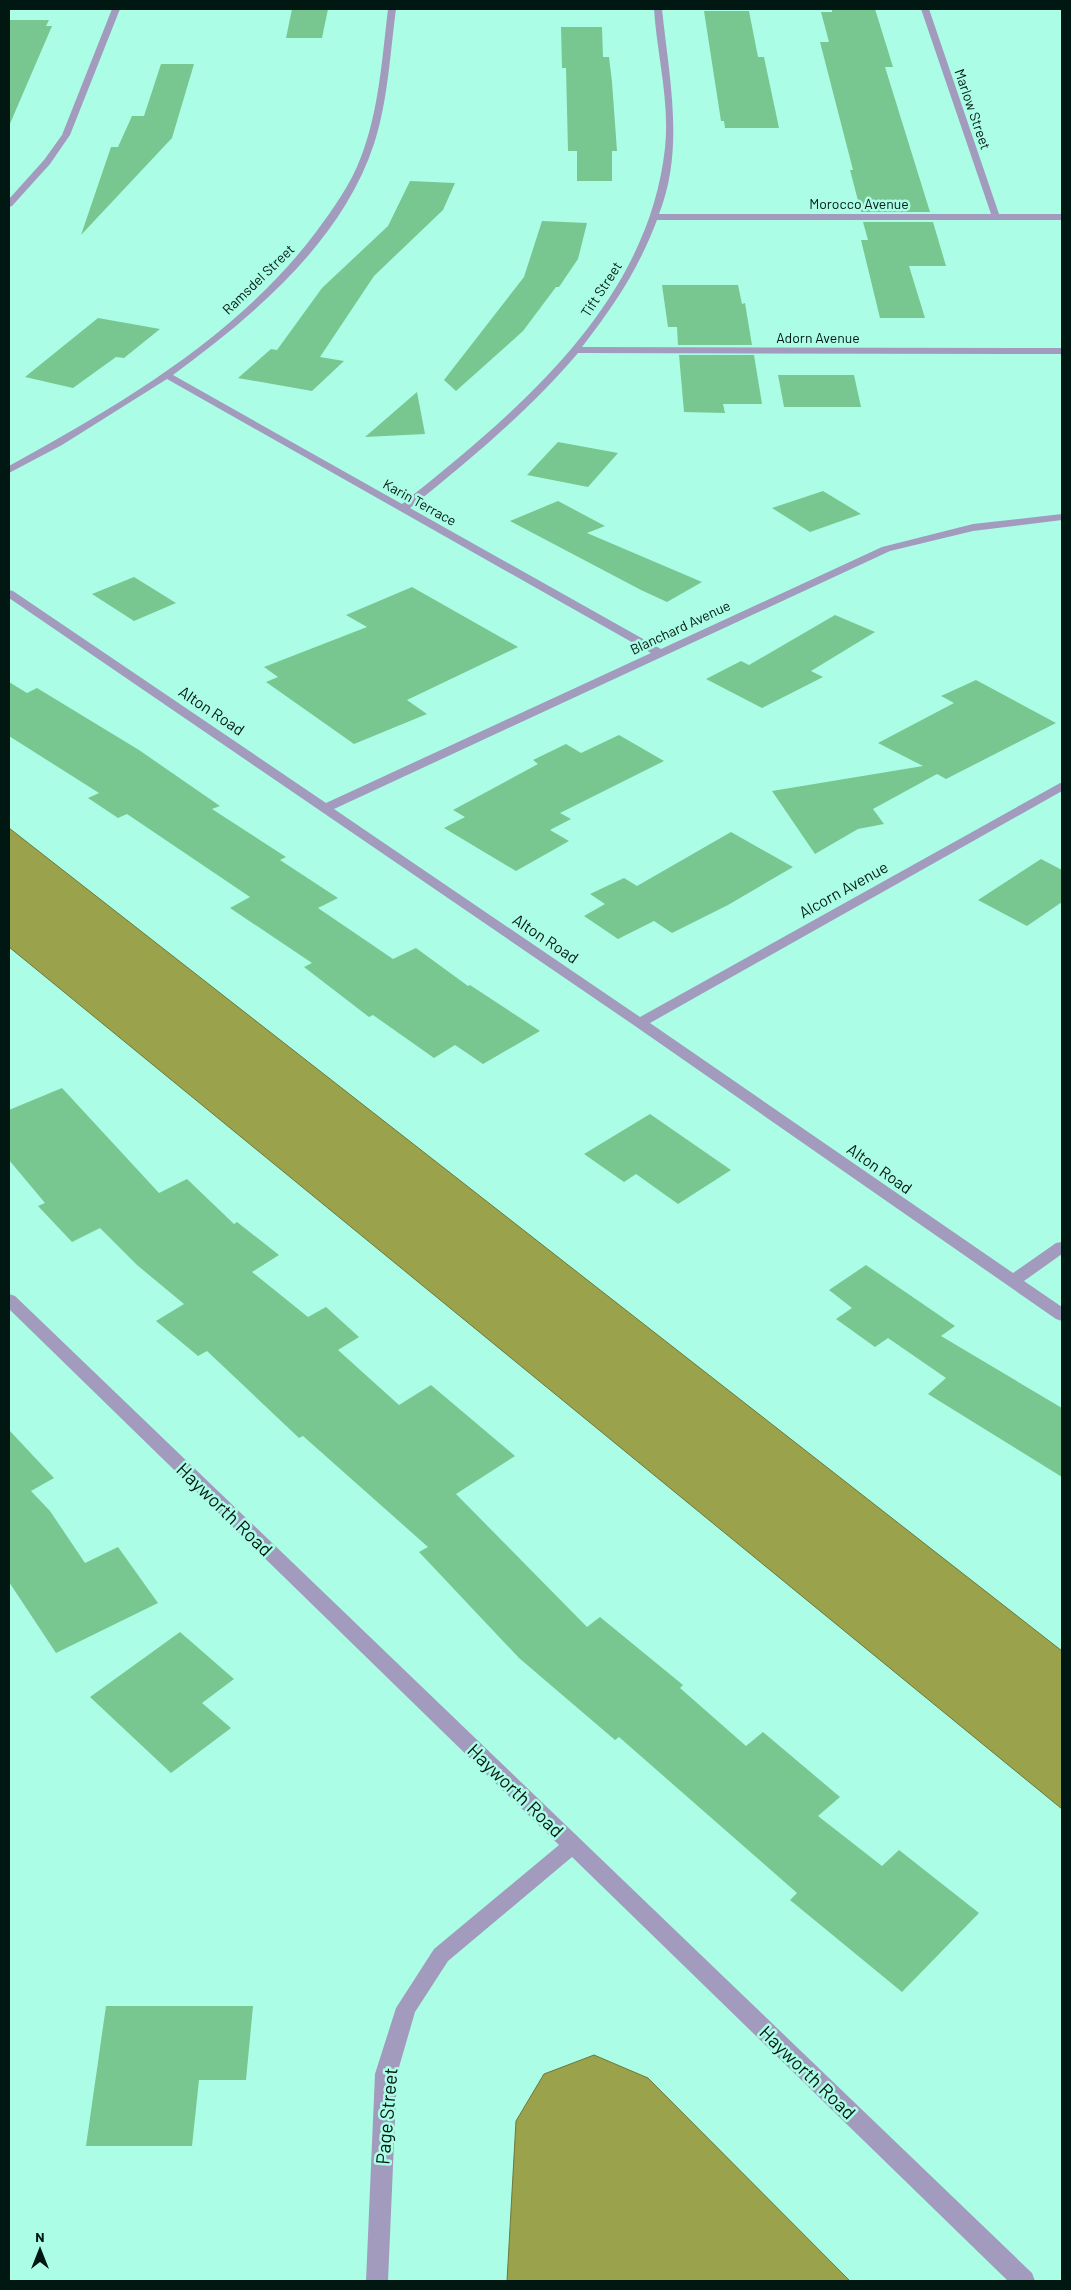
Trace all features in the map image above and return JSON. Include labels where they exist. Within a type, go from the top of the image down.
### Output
[{"type":"street","points":[[9,204],[47,162],[66,135],[116,9]]},
{"type":"street","name":"Ramsdel Street","points":[[9,470],[102,417],[166,375],[238,320],[293,267],[333,216],[351,187],[364,159],[373,133],[392,9]]},
{"type":"street","name":"Tift Street","points":[[402,509],[495,432],[540,389],[574,350],[623,283],[643,245],[655,217],[662,193],[669,148],[670,127],[658,9]]},
{"type":"street","name":"Marlow Street","points":[[925,9],[996,217]]},
{"type":"street","name":"Morocco Avenue","points":[[655,217],[1062,217]]},
{"type":"street","name":"Adorn Avenue","points":[[574,350],[1062,351]]},
{"type":"street","name":"Karin Terrace","points":[[166,375],[660,653]]},
{"type":"street","name":"Blanchard Avenue","points":[[325,808],[886,549],[954,530],[1023,520],[1062,517]]},
{"type":"street","name":"Alton Road","points":[[9,593],[640,1023],[1062,1315]]},
{"type":"street","name":"Alcorn Avenue","points":[[640,1023],[1062,786]]},
{"type":"street","points":[[1013,1281],[1062,1247]]},
{"type":"street","name":"Hayworth Road","points":[[9,1300],[1024,2281]]},
{"type":"street","name":"Page Street","points":[[377,2281],[386,2074],[406,2008],[441,1955],[573,1845]]},
{"type":"shaded area","points":[[9,828],[1062,1651],[1062,1809],[9,947]]},
{"type":"shaded area","points":[[594,2055],[648,2078],[850,2281],[507,2281],[516,2121],[544,2074]]},
{"type":"building","points":[[292,9],[328,9],[322,38],[286,38]]},
{"type":"building","points":[[832,9],[875,9],[893,67],[885,67],[930,212],[861,212],[850,170],[853,170],[820,42],[829,42],[821,12],[832,12]]},
{"type":"building","points":[[704,11],[749,11],[758,57],[764,57],[779,128],[725,128],[724,121],[721,121]]},
{"type":"building","points":[[9,20],[49,20],[46,26],[52,26],[9,126]]},
{"type":"building","points":[[561,27],[602,27],[603,57],[609,57],[617,151],[612,151],[612,181],[577,181],[577,151],[568,151],[566,68],[562,68]]},
{"type":"building","points":[[161,64],[194,64],[172,138],[81,235],[111,147],[118,147],[132,116],[144,116]]},
{"type":"building","points":[[410,181],[455,183],[443,210],[374,276],[320,357],[344,361],[312,391],[238,378],[271,349],[277,350],[322,288],[388,226]]},
{"type":"building","points":[[542,221],[587,223],[578,259],[559,287],[556,287],[523,331],[456,391],[444,380],[524,277]]},
{"type":"building","points":[[863,222],[933,222],[946,266],[909,266],[925,318],[880,318],[861,240],[868,240]]},
{"type":"building","points":[[662,285],[738,285],[742,304],[745,303],[752,345],[678,345],[677,327],[668,327]]},
{"type":"building","points":[[98,318],[160,329],[124,358],[116,357],[73,388],[25,377]]},
{"type":"building","points":[[679,355],[754,355],[762,404],[723,404],[725,413],[684,412]]},
{"type":"building","points":[[778,375],[854,375],[861,407],[784,407]]},
{"type":"building","points":[[417,392],[425,434],[365,437]]},
{"type":"building","points":[[558,442],[618,453],[588,487],[527,475]]},
{"type":"building","points":[[823,491],[861,514],[810,532],[772,508]]},
{"type":"building","points":[[558,501],[605,526],[587,533],[702,582],[667,602],[510,521]]},
{"type":"building","points":[[134,577],[176,603],[134,621],[92,594]]},
{"type":"building","points":[[412,587],[518,647],[407,700],[427,714],[354,744],[266,682],[278,677],[264,667],[367,627],[346,615]]},
{"type":"building","points":[[835,615],[875,632],[811,671],[823,677],[762,708],[706,679],[741,661],[749,665]]},
{"type":"building","points":[[976,680],[1056,723],[946,779],[937,774],[873,809],[884,824],[858,829],[815,854],[772,791],[923,766],[878,743],[954,703],[941,696]]},
{"type":"building","points":[[9,682],[27,693],[37,688],[139,750],[220,806],[212,809],[286,857],[280,860],[338,898],[318,908],[393,959],[416,948],[468,986],[470,985],[540,1031],[483,1064],[455,1045],[434,1058],[373,1015],[369,1017],[304,967],[312,963],[230,908],[250,897],[127,814],[118,818],[88,798],[99,793],[9,736]]},
{"type":"building","points":[[619,735],[664,761],[560,813],[571,819],[550,830],[569,841],[516,871],[444,828],[465,817],[453,810],[538,764],[533,760],[566,744],[581,753]]},
{"type":"building","points":[[731,832],[793,867],[728,905],[672,933],[654,921],[618,939],[584,916],[605,904],[590,894],[624,878],[637,886]]},
{"type":"building","points":[[1041,859],[1062,870],[1062,902],[1027,926],[978,900]]},
{"type":"building","points":[[62,1088],[159,1193],[187,1179],[234,1224],[237,1222],[279,1255],[252,1272],[308,1317],[326,1307],[359,1337],[338,1350],[399,1405],[431,1385],[515,1456],[456,1494],[587,1627],[600,1617],[683,1685],[680,1688],[746,1746],[763,1732],[840,1797],[818,1816],[882,1866],[899,1850],[979,1913],[902,1992],[790,1900],[797,1893],[619,1737],[615,1740],[519,1658],[419,1552],[428,1547],[303,1436],[299,1438],[207,1351],[198,1356],[156,1321],[184,1304],[137,1265],[100,1228],[72,1242],[38,1206],[45,1203],[9,1160],[9,1110]]},
{"type":"building","points":[[650,1114],[731,1170],[678,1204],[636,1174],[624,1182],[584,1154]]},
{"type":"building","points":[[866,1265],[955,1326],[941,1336],[1062,1408],[1062,1477],[928,1394],[946,1378],[888,1338],[875,1347],[836,1319],[852,1308],[829,1290]]},
{"type":"building","points":[[9,1430],[54,1478],[31,1491],[50,1511],[85,1563],[118,1547],[158,1603],[56,1653],[9,1582]]},
{"type":"building","points":[[180,1632],[234,1679],[202,1703],[231,1728],[171,1773],[90,1697]]},
{"type":"building","points":[[106,2006],[253,2006],[246,2080],[199,2080],[192,2146],[86,2146]]}]
